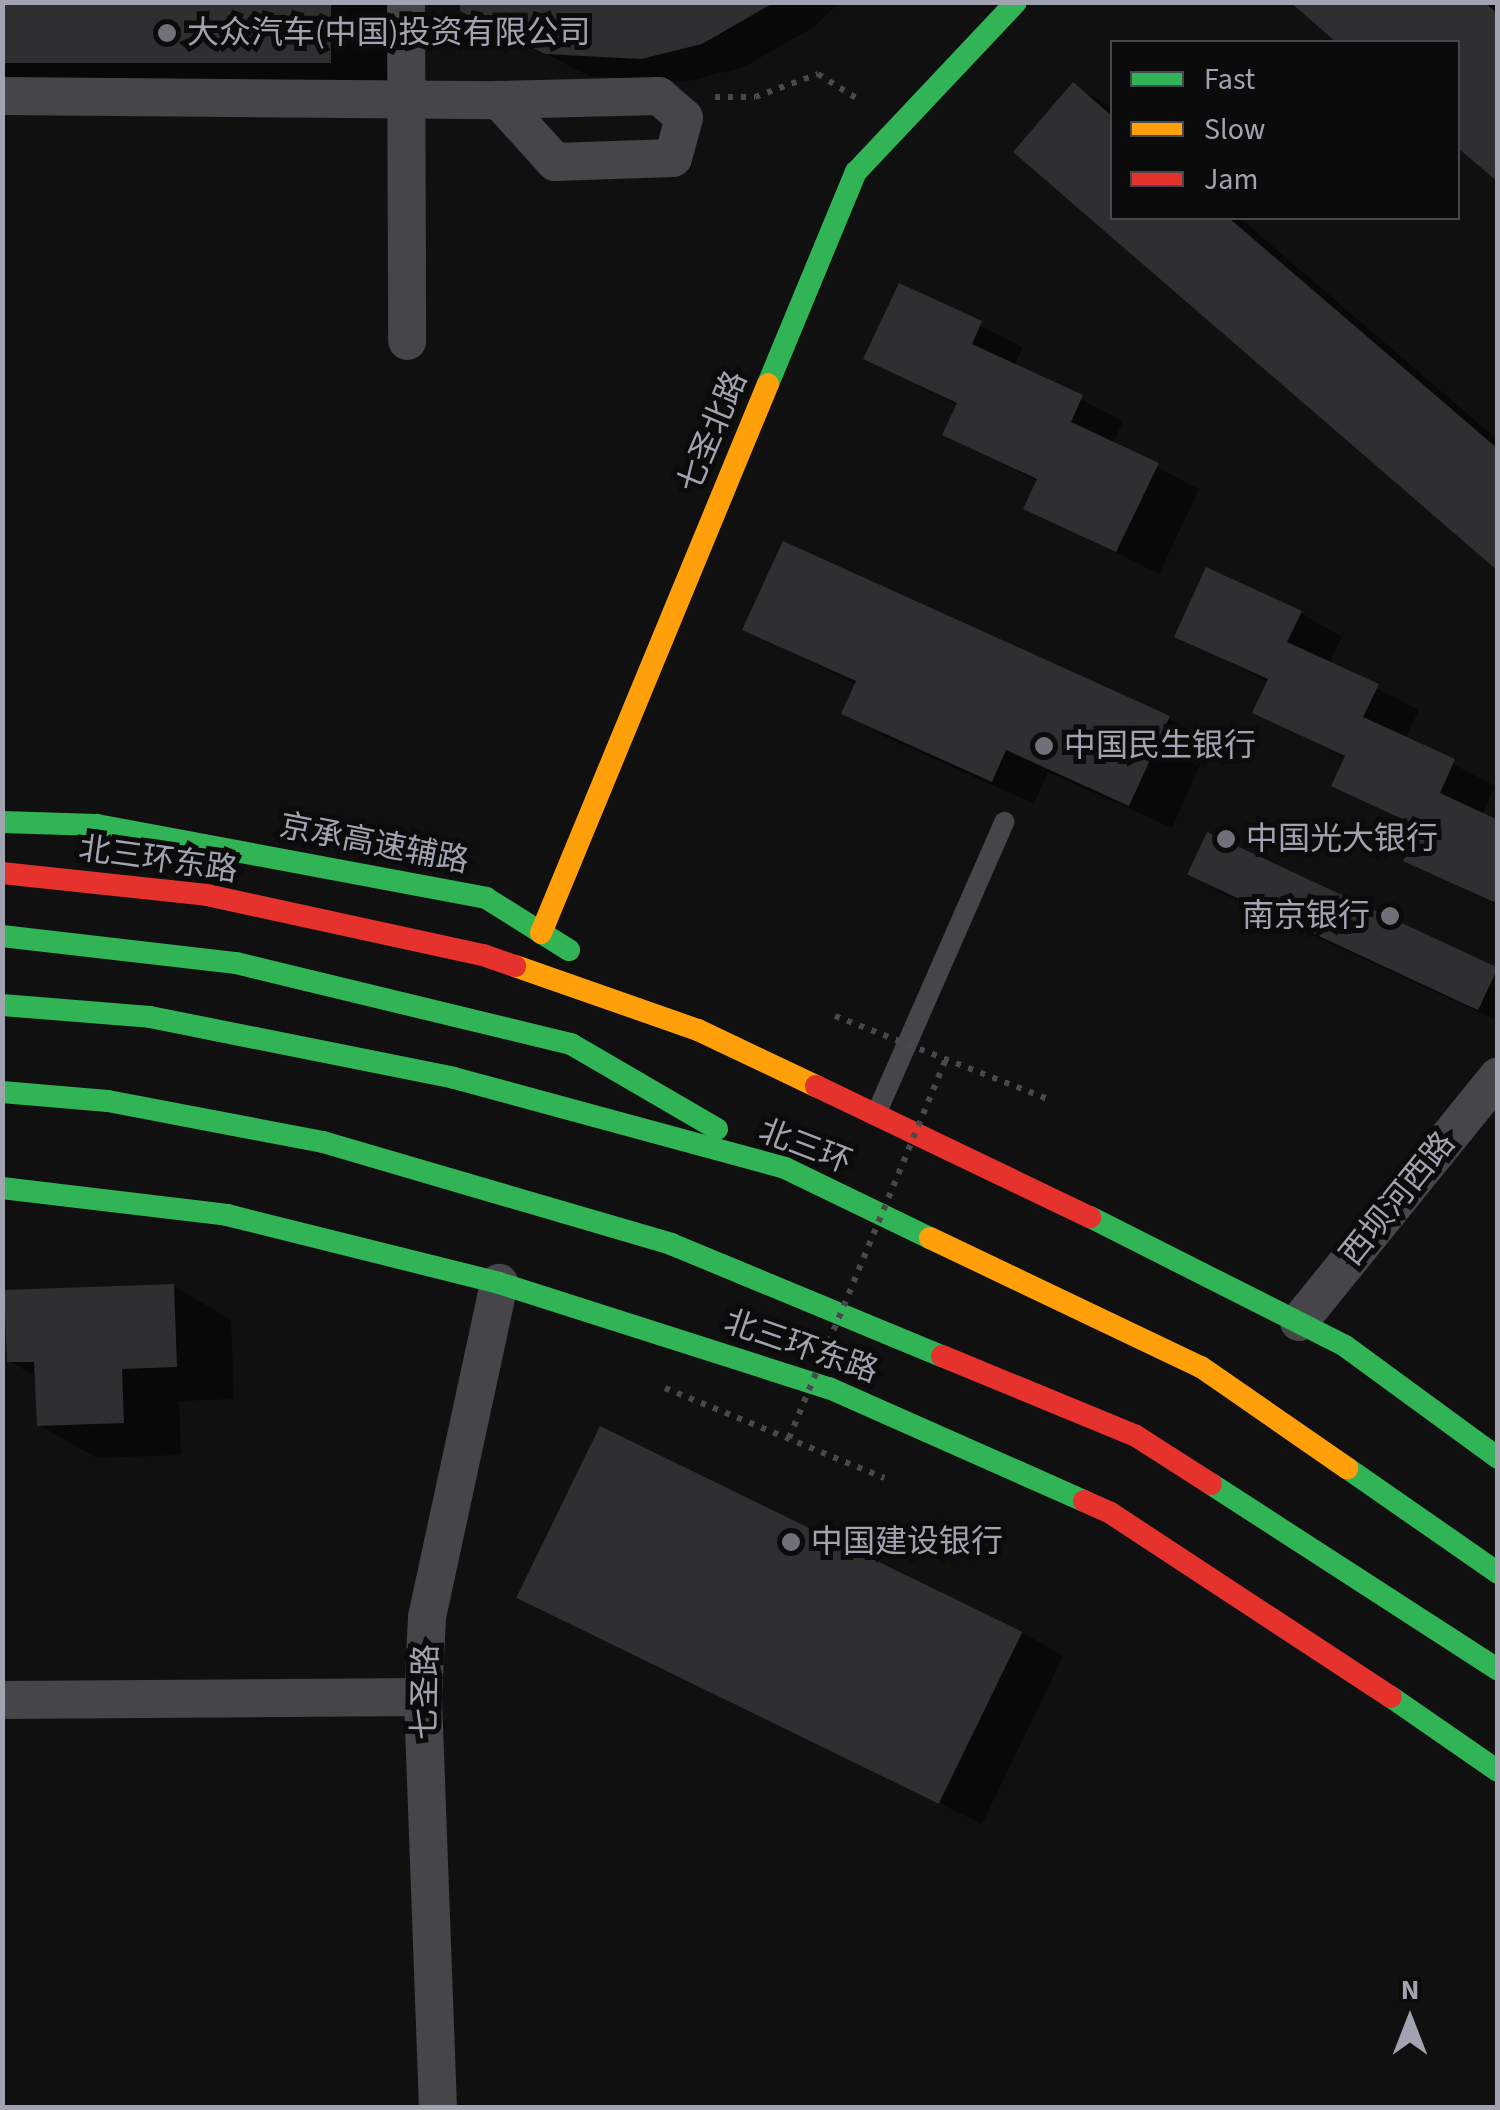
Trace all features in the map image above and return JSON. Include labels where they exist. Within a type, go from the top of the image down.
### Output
[{"type":"main road","name":"七圣北路","points":[[541,933],[856,172],[1016,2]]},
{"type":"main road","name":"京承高速辅路","points":[[2,822],[97,825],[486,898],[698,1030]]},
{"type":"main road","name":"北三环东路","points":[[2,873],[207,896],[483,955],[698,1030],[1345,1346],[1498,1458]]},
{"type":"main road","points":[[2,936],[236,963],[571,1044],[785,1168]]},
{"type":"main road","name":"北三环","points":[[2,1005],[150,1017],[454,1078],[785,1168],[1200,1367],[1498,1573]]},
{"type":"main road","points":[[2,1092],[108,1101],[323,1142],[672,1244],[1136,1436],[1498,1670]]},
{"type":"main road","name":"北三环东路","points":[[2,1188],[227,1215],[498,1283],[829,1388],[1109,1512],[1474,1750],[1498,1771]]},
{"type":"street","points":[[406,2],[407,341]]},
{"type":"street","points":[[2,96],[498,100],[659,96],[684,118],[673,158],[556,162],[498,100]]},
{"type":"street","name":"西坝河西路","points":[[1299,1322],[1498,1076]]},
{"type":"street","name":"七圣路","points":[[438,2108],[422,1696],[427,1616],[498,1283]]},
{"type":"street","points":[[2,1700],[422,1696]]},
{"type":"lane","points":[[876,1114],[1004,822]]},
{"type":"path","points":[[659,96],[755,97],[818,74],[900,125]]},
{"type":"path","points":[[835,1016],[1050,1100]]},
{"type":"path","points":[[789,1438],[946,1059]]},
{"type":"path","points":[[654,1384],[884,1478]]},
{"type":"building","name":"大众汽车(中国)投资有限公司","points":[[2,2],[331,2],[331,63],[2,63]]},
{"type":"building","points":[[460,2],[775,2],[702,44],[641,59],[545,54],[460,11]]},
{"type":"building","points":[[1290,2],[1484,2],[1498,14],[1498,182],[1460,150],[1460,40],[1334,40]]},
{"type":"building","points":[[1073,82],[1110,114],[1110,220],[1231,220],[1498,449],[1498,571],[1013,152]]},
{"type":"building","points":[[899,283],[982,321],[972,344],[1083,395],[1071,422],[1159,463],[1116,552],[1023,509],[1037,479],[942,435],[957,403],[863,359]]},
{"type":"building","points":[[783,541],[1170,716],[1129,806],[1006,750],[992,782],[841,714],[856,681],[742,630]]},
{"type":"building","points":[[1206,567],[1302,611],[1287,642],[1379,684],[1363,717],[1455,759],[1440,793],[1498,820],[1498,904],[1403,861],[1419,827],[1331,786],[1345,756],[1252,713],[1268,679],[1174,637]]},
{"type":"building","points":[[1207,832],[1498,968],[1478,1010],[1187,875]]},
{"type":"building","points":[[174,1284],[177,1367],[122,1369],[124,1423],[37,1426],[34,1362],[7,1362],[4,1290]]},
{"type":"building","points":[[600,1426],[1022,1632],[939,1804],[516,1598]]},
{"type":"traffic: fast","points":[[768,384],[856,172],[1016,2]]},
{"type":"traffic: fast","points":[[2,822],[97,825],[486,898],[569,950]]},
{"type":"traffic: fast","points":[[2,936],[236,963],[571,1044],[717,1129]]},
{"type":"traffic: fast","points":[[2,1005],[150,1017],[454,1078],[785,1168],[930,1238]]},
{"type":"traffic: fast","points":[[2,1092],[108,1101],[323,1142],[671,1244],[942,1356]]},
{"type":"traffic: fast","points":[[2,1188],[227,1215],[499,1283],[829,1388],[1084,1501]]},
{"type":"traffic: fast","points":[[1090,1217],[1345,1346],[1498,1458]]},
{"type":"traffic: fast","points":[[1347,1468],[1498,1573]]},
{"type":"traffic: fast","points":[[1211,1484],[1498,1670]]},
{"type":"traffic: fast","points":[[1391,1697],[1498,1771]]},
{"type":"traffic: slow","points":[[541,933],[768,384]]},
{"type":"traffic: slow","points":[[515,966],[698,1030],[816,1086]]},
{"type":"traffic: slow","points":[[930,1238],[1201,1367],[1347,1468]]},
{"type":"traffic: jam","points":[[2,873],[207,895],[483,955],[515,966]]},
{"type":"traffic: jam","points":[[816,1086],[1090,1217]]},
{"type":"traffic: jam","points":[[942,1356],[1136,1436],[1211,1484]]},
{"type":"traffic: jam","points":[[1084,1501],[1109,1512],[1391,1697]]},
{"type":"place","name":"大众汽车(中国)投资有限公司","points":[[167,33]]},
{"type":"place","name":"中国民生银行","points":[[1044,746]]},
{"type":"place","name":"中国光大银行","points":[[1226,839]]},
{"type":"place","name":"南京银行","points":[[1390,916]]},
{"type":"place","name":"中国建设银行","points":[[791,1542]]}]
